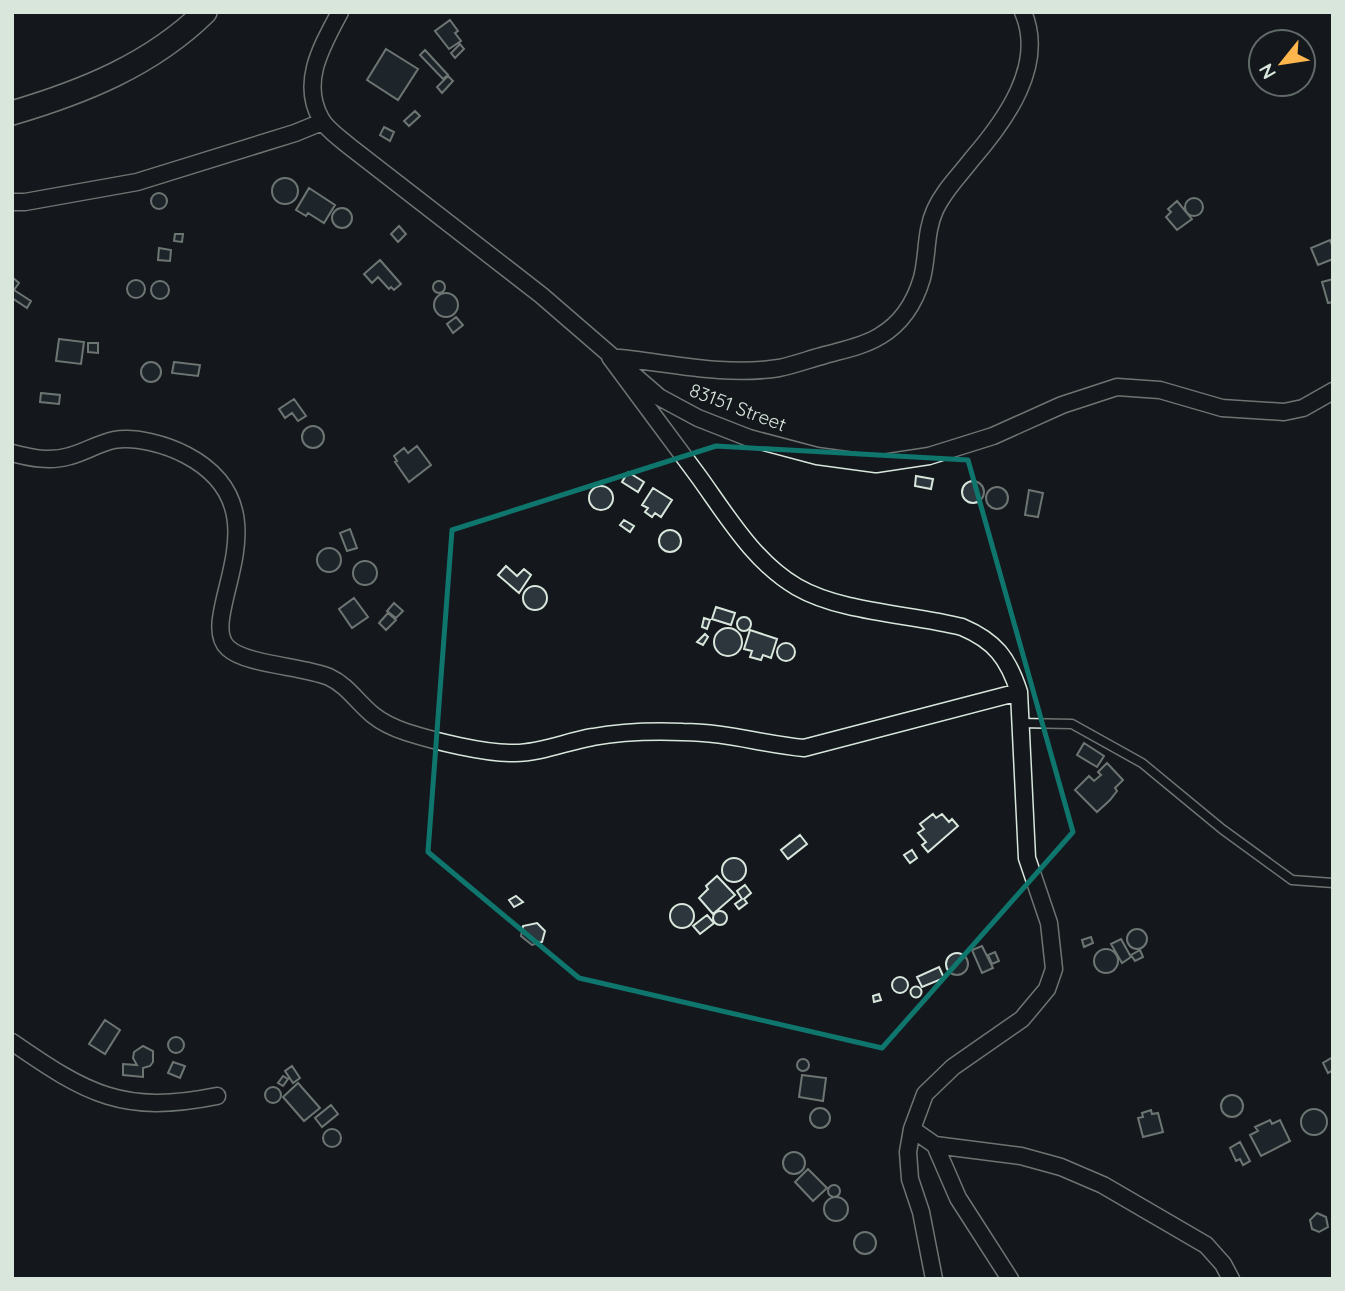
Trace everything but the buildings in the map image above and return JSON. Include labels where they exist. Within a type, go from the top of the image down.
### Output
[{"type":"main road","points":[[12,113],[62,98],[137,65],[185,31],[205,12]]},
{"type":"street","points":[[12,202],[137,182],[295,133],[322,122],[312,87],[313,71],[340,12]]},
{"type":"street","points":[[610,357],[714,370],[779,368],[853,347],[878,337],[896,325],[908,311],[922,277],[927,233],[935,210],[951,183],[973,159],[1010,108],[1026,74],[1030,43],[1028,23],[1023,12]]},
{"type":"street","name":"83151 Street","points":[[322,122],[541,295],[659,397],[698,418],[750,438],[817,456],[876,464],[929,456],[993,436],[1062,405],[1117,387],[1160,390],[1243,412],[1284,412],[1303,408],[1333,391]]},
{"type":"street","points":[[610,357],[728,517],[773,570],[797,587],[822,598],[943,622],[978,634],[991,643],[1009,663],[1018,692],[1027,858],[1049,923],[1054,969],[1047,989],[1022,1019],[936,1081],[925,1094],[912,1129],[908,1152],[911,1179],[921,1212],[934,1279]]},
{"type":"street","points":[[12,453],[35,459],[68,457],[115,440],[128,439],[157,444],[199,462],[219,481],[228,497],[237,531],[237,550],[219,624],[225,645],[237,655],[330,677],[373,715],[409,733],[481,749],[515,753],[595,736],[684,732],[804,748],[1018,692]]},
{"type":"street","points":[[12,1042],[69,1081],[87,1090],[132,1102],[188,1102],[217,1096]]},
{"type":"street","points":[[912,1129],[935,1145],[1021,1156],[1061,1167],[1103,1185],[1206,1245],[1223,1264],[1231,1279]]},
{"type":"street","points":[[935,1145],[958,1198],[1010,1279]]},
{"type":"lane","points":[[1019,723],[1072,724],[1142,763],[1222,829],[1292,880],[1333,883]]},
{"type":"highlighted area","points":[[716,446],[968,460],[1073,832],[882,1048],[579,978],[428,852],[452,530]]}]
